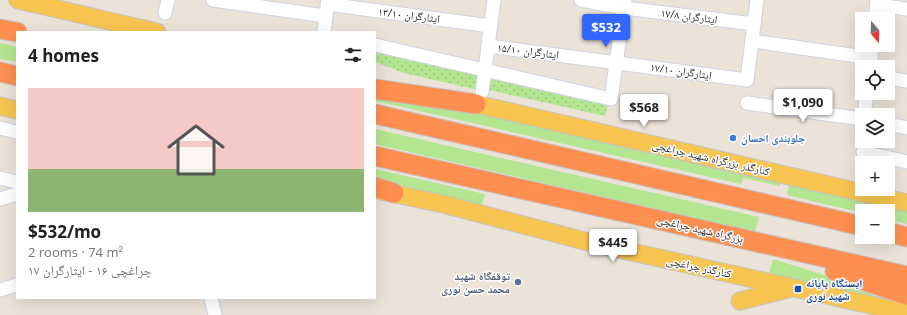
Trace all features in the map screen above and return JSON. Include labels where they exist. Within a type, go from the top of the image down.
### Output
[{"type":"highway","points":[[0,29],[16,32]]},
{"type":"highway","points":[[0,72],[16,76]]},
{"type":"highway","points":[[376,89],[479,98]]},
{"type":"highway","points":[[376,114],[855,224]]},
{"type":"highway","name":"بزرگراه شهید چراغچی","points":[[376,156],[907,276]]},
{"type":"highway","points":[[376,188],[394,194]]},
{"type":"highway","points":[[895,234],[907,237]]},
{"type":"highway","points":[[741,238],[907,296]]},
{"type":"main road","points":[[18,0],[153,31]]},
{"type":"main road","name":"کنارگذر بزرگراه شهید چراغچی","points":[[376,82],[479,98],[907,203]]},
{"type":"main road","points":[[0,106],[16,110]]},
{"type":"main road","name":"کنارگذر چراغچی","points":[[394,194],[443,204],[596,244],[907,313]]},
{"type":"main road","points":[[740,301],[792,288]]},
{"type":"street","points":[[165,13],[168,0]]},
{"type":"street","name":"ایثارگران ۱۳/۱۰","points":[[213,0],[327,7],[490,26]]},
{"type":"street","points":[[479,98],[485,70],[494,0]]},
{"type":"street","name":"ایثارگران ۱۷/۸","points":[[581,0],[625,4],[754,24]]},
{"type":"street","points":[[757,0],[752,41],[871,57]]},
{"type":"street","points":[[877,3],[907,9]]},
{"type":"street","points":[[376,45],[611,100],[625,4]]},
{"type":"street","points":[[324,31],[327,7]]},
{"type":"street","name":"ایثارگران ۱۷/۱۰","points":[[616,62],[747,80],[752,41]]},
{"type":"street","name":"ایثارگران ۱۵/۱۰","points":[[488,46],[616,62]]},
{"type":"street","points":[[895,79],[907,81]]},
{"type":"street","points":[[747,103],[855,118]]},
{"type":"street","points":[[895,125],[907,128]]},
{"type":"street","points":[[0,128],[16,132]]},
{"type":"street","points":[[863,152],[907,162]]},
{"type":"street","points":[[0,178],[16,182]]},
{"type":"street","points":[[0,199],[16,194]]},
{"type":"street","points":[[376,197],[394,194]]},
{"type":"street","points":[[0,290],[16,285]]},
{"type":"street","points":[[211,299],[215,315]]},
{"type":"green space","points":[[0,43],[16,47],[16,62],[0,59]]},
{"type":"green space","points":[[376,49],[481,72],[478,90],[404,73],[376,62]]},
{"type":"green space","points":[[492,76],[609,101],[605,116],[489,90]]},
{"type":"green space","points":[[376,97],[482,114],[781,182],[780,186],[743,178],[741,184],[376,101]]},
{"type":"green space","points":[[376,129],[759,217],[755,232],[376,144]]},
{"type":"green space","points":[[376,169],[485,194],[481,209],[376,178]]},
{"type":"green space","points":[[789,184],[876,204],[855,204],[855,211],[787,195]]},
{"type":"green space","points":[[895,208],[907,211],[907,224],[895,221]]},
{"type":"green space","points":[[773,259],[875,291],[873,298],[769,275]]},
{"type":"place","name":"جلوبندی احسان","points":[[733,138]]},
{"type":"place","name":"توقفگاه شهید محمد حسن نوری","points":[[518,282]]},
{"type":"place","name":"ایستگاه پایانه شهید نوری","points":[[798,289]]}]
